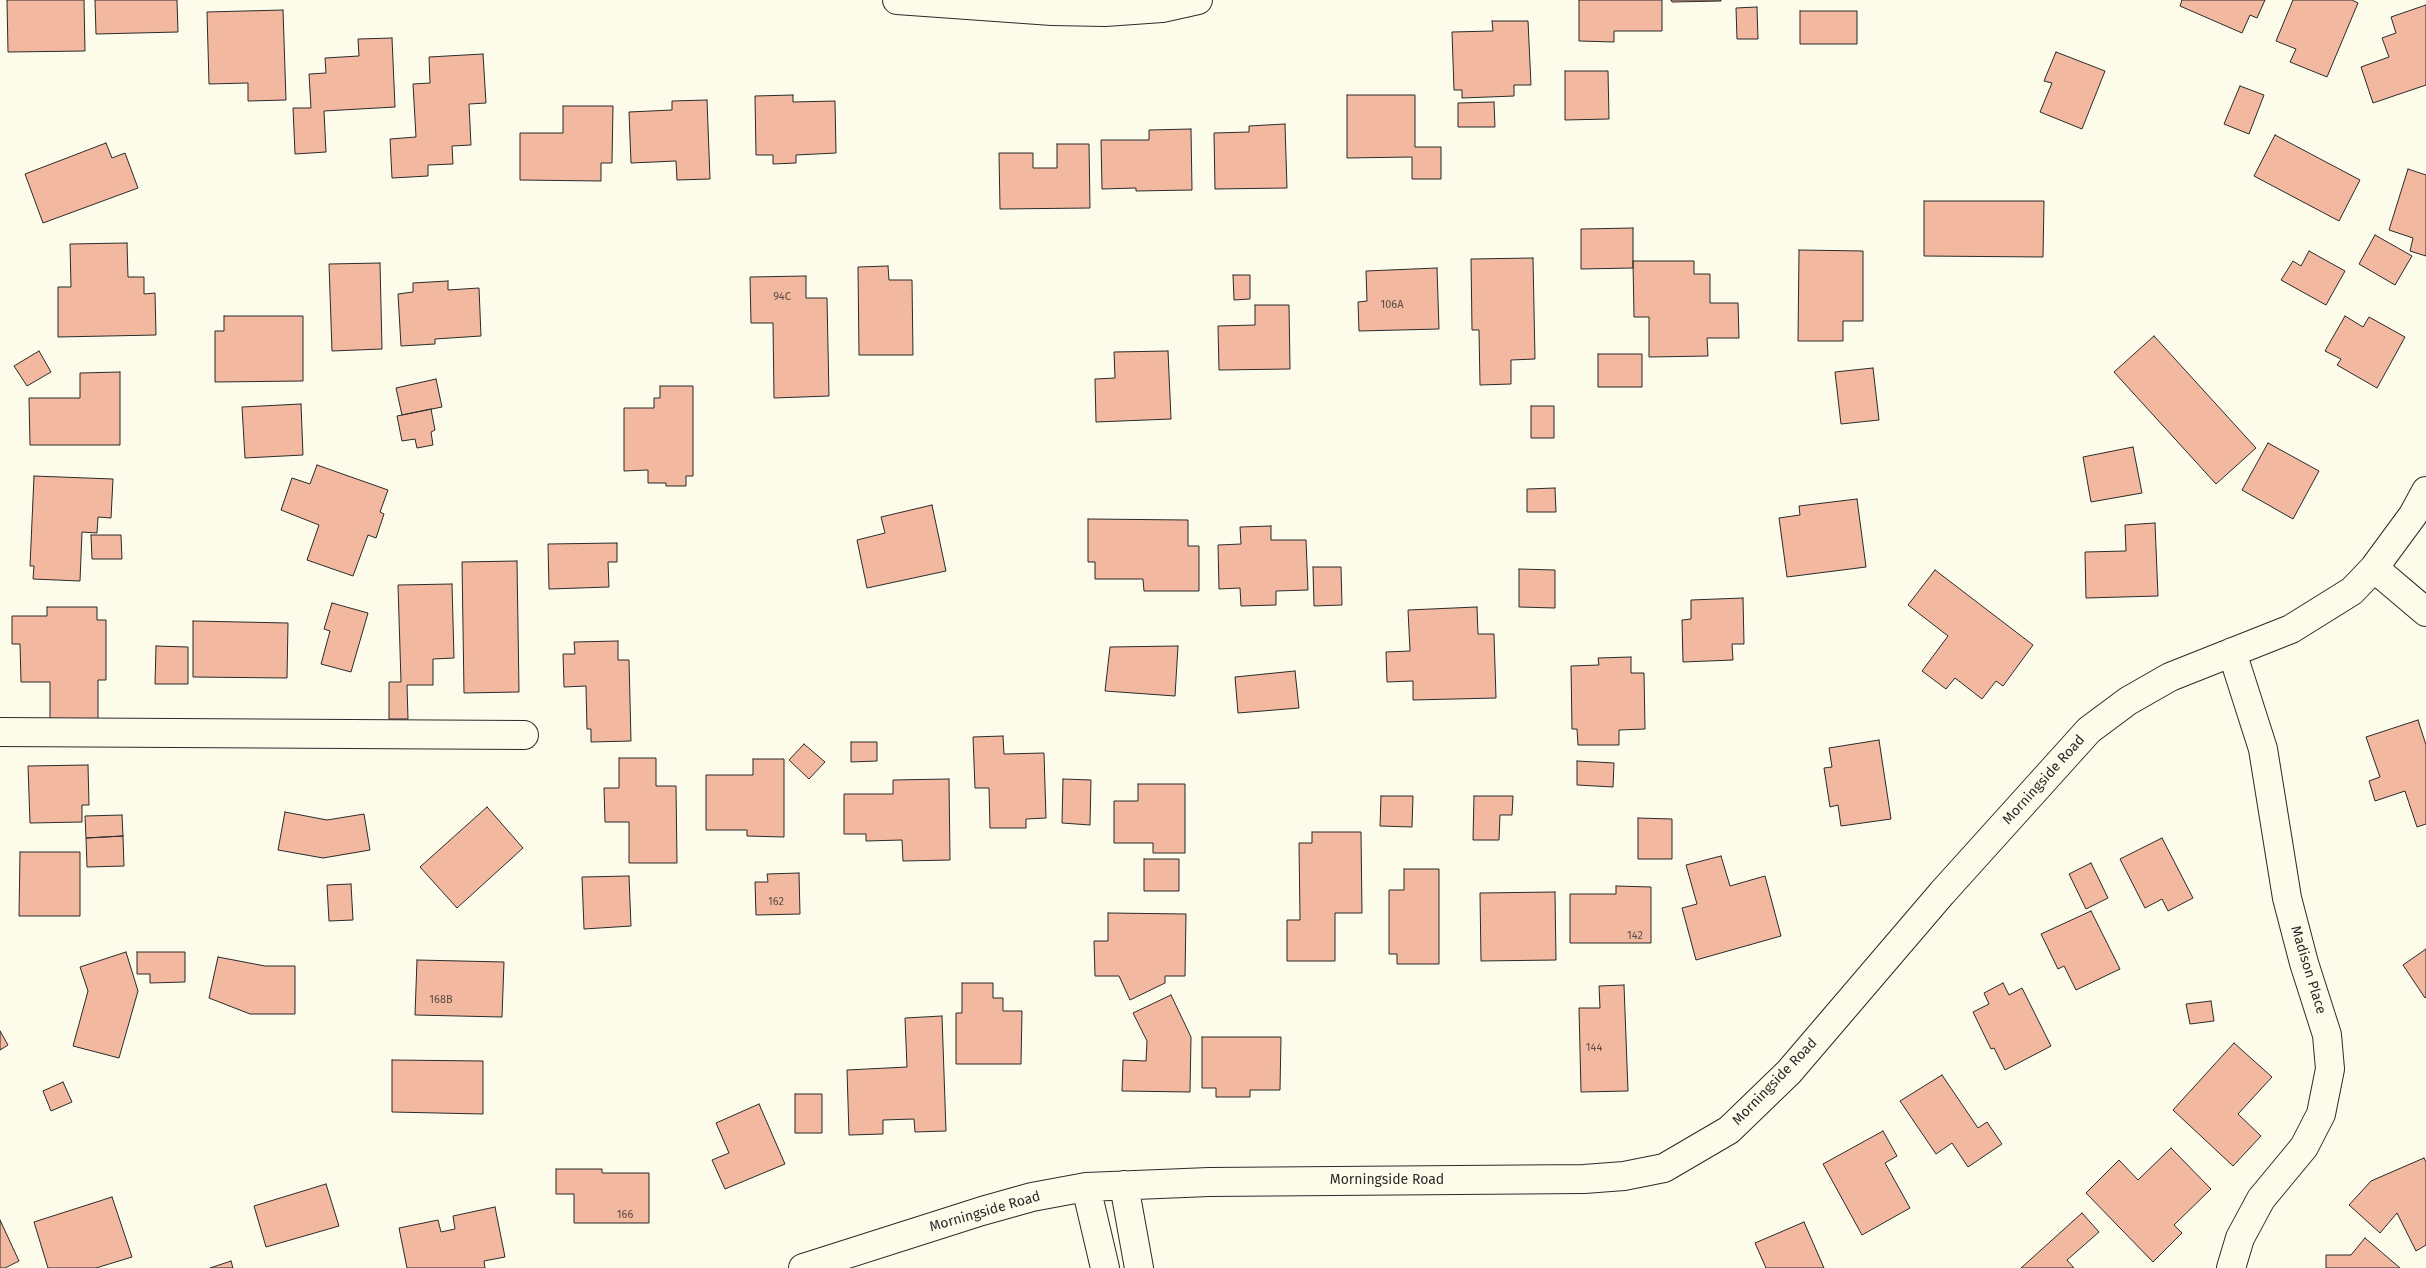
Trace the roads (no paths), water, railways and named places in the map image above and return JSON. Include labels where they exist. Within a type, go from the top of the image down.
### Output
[{"type":"street","points":[[896,0],[1043,10],[1105,12],[1162,8],[1198,0]]},
{"type":"street","name":"Morningside Road","points":[[803,1268],[982,1211],[1032,1197],[1086,1187],[1209,1182],[1584,1179],[1624,1176],[1664,1168],[1729,1130],[1783,1079],[1942,893],[2090,730],[2128,701],[2162,682],[2291,629],[2352,591],[2374,568],[2413,515],[2426,491]]},
{"type":"street","points":[[2374,568],[2426,612]]},
{"type":"street","name":"Madison Place","points":[[2231,1268],[2240,1238],[2261,1199],[2304,1147],[2321,1114],[2330,1069],[2328,1035],[2304,963],[2287,898],[2263,749],[2232,652]]},
{"type":"street","points":[[0,732],[524,735]]},
{"type":"street","points":[[1124,1186],[1140,1268]]},
{"type":"street","points":[[1086,1187],[1105,1268]]}]
